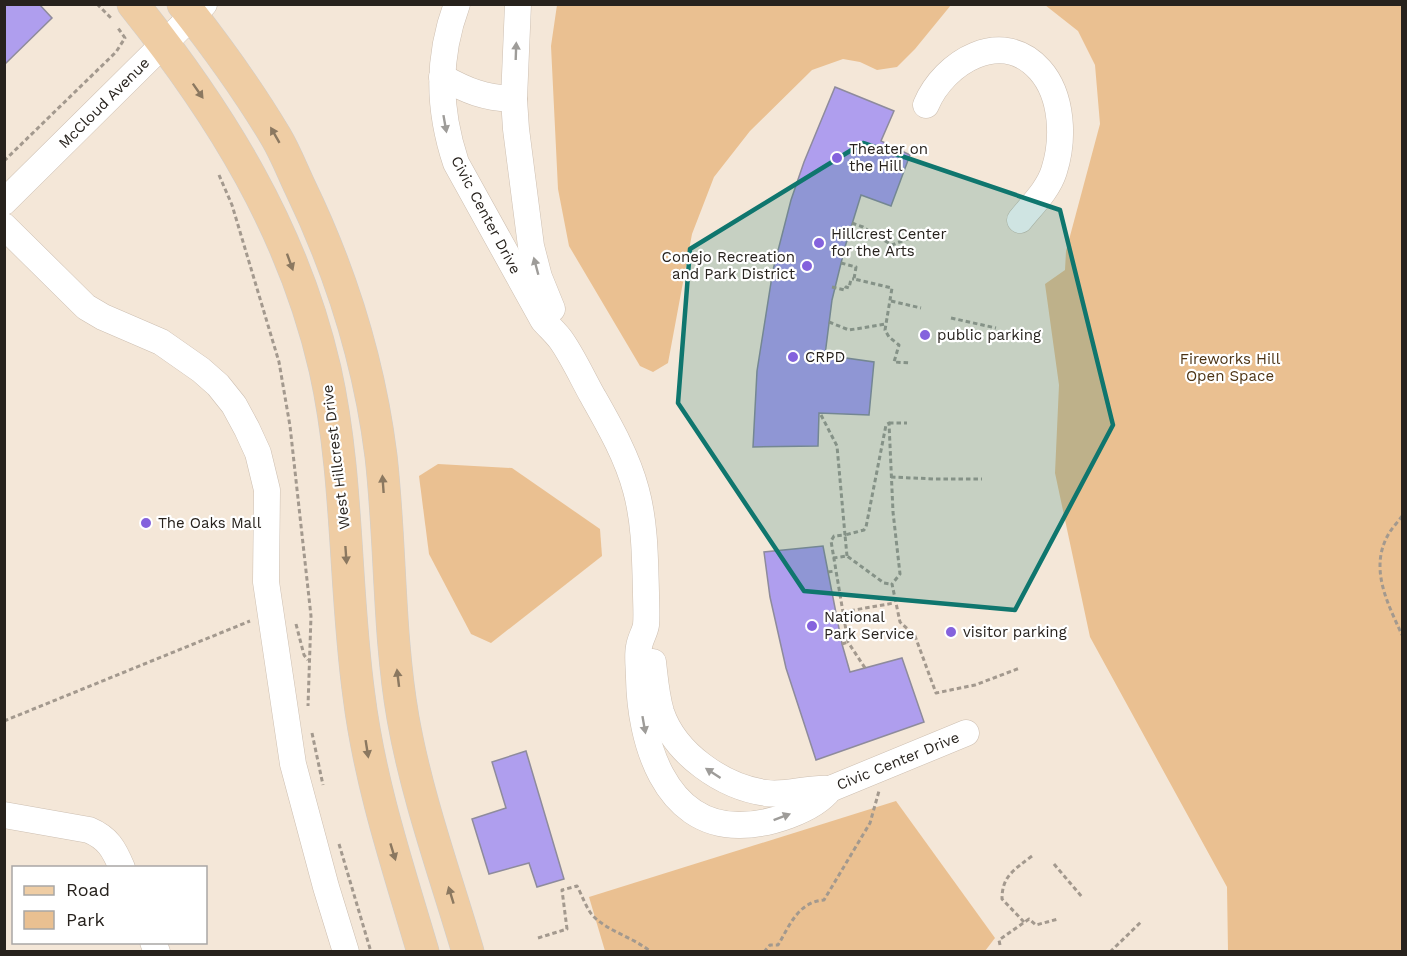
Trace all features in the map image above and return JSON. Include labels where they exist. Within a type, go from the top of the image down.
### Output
[{"type":"main road","name":"West Hillcrest Drive","points":[[133,4],[218,119],[254,179],[288,256],[324,367],[333,412],[340,470],[353,645],[369,765],[423,951]]},
{"type":"main road","points":[[193,8],[278,139],[324,235],[346,295],[373,399],[381,458],[395,656],[403,718],[416,777],[468,951]]},
{"type":"street","name":"Civic Center Drive","points":[[457,4],[444,49],[443,116],[447,136],[456,163],[543,320],[561,341],[614,434],[636,490],[644,532],[646,626],[652,644],[655,688],[662,714],[671,730],[690,756],[714,775],[741,788],[767,793],[793,793],[817,788],[830,789],[966,733]]},
{"type":"street","name":"Civic Center Drive","points":[[518,4],[514,99],[527,223],[539,277],[555,315],[561,341]]},
{"type":"street","name":"McCloud Avenue","points":[[4,201],[164,44],[193,8]]},
{"type":"street","points":[[926,105],[930,94],[942,77],[957,64],[972,56],[989,51],[1008,52],[1027,59],[1040,70],[1053,92],[1060,117],[1058,155],[1053,173],[1044,190],[1020,220]]},
{"type":"street","points":[[442,77],[468,92],[514,99]]},
{"type":"street","points":[[4,226],[86,307],[103,317],[161,342],[201,370],[218,385],[229,399],[247,429],[258,453],[267,490],[266,582],[293,764],[320,867],[346,951]]},
{"type":"street","name":"Civic Center Drive","points":[[646,626],[639,647],[639,700],[645,734],[661,776],[672,794],[688,808],[722,824],[739,825],[761,824],[783,817],[822,799],[830,789]]},
{"type":"street","points":[[4,815],[89,830],[101,835],[110,842],[122,866]]},
{"type":"path","points":[[4,161],[116,52],[125,39],[109,16],[97,4]]},
{"type":"path","points":[[852,223],[892,245],[929,230],[944,232]]},
{"type":"path","points":[[832,287],[845,290],[846,287],[849,288],[851,279],[854,279],[856,267],[841,262]]},
{"type":"path","points":[[854,279],[892,288],[885,330],[889,337],[899,345],[894,362],[911,363]]},
{"type":"path","points":[[890,301],[921,308]]},
{"type":"path","points":[[951,318],[996,328]]},
{"type":"path","points":[[829,322],[849,330],[886,324]]},
{"type":"path","points":[[820,415],[837,447],[847,556]]},
{"type":"path","points":[[890,423],[891,477],[900,574],[892,584],[894,603],[900,622],[915,636],[936,693],[975,686],[1020,668]]},
{"type":"path","points":[[865,668],[848,642],[831,541],[834,536],[866,528],[886,425],[907,423]]},
{"type":"path","points":[[891,477],[982,478]]},
{"type":"path","points":[[1402,516],[1388,535],[1383,550],[1380,574],[1384,597],[1402,635]]},
{"type":"path","points":[[833,558],[847,556],[884,583],[892,584]]},
{"type":"path","points":[[828,572],[835,571]]},
{"type":"path","points":[[843,612],[894,603]]},
{"type":"path","points":[[4,721],[256,618]]},
{"type":"path","points":[[295,620],[304,655],[309,662]]},
{"type":"path","points":[[842,644],[848,642]]},
{"type":"path","points":[[764,951],[770,945],[778,945],[798,910],[812,901],[824,900],[870,823],[880,784]]},
{"type":"path","points":[[1023,922],[1002,899],[1002,886],[1011,872],[1032,856]]},
{"type":"path","points":[[1054,864],[1082,897]]},
{"type":"path","points":[[538,938],[567,929],[562,890],[577,886],[592,915],[651,951]]},
{"type":"path","points":[[1000,945],[999,940],[1023,922],[1029,920],[1036,925],[1058,919]]},
{"type":"path","points":[[1110,951],[1142,921]]},
{"type":"highlighted area","points":[[863,143],[1060,210],[1113,425],[1015,610],[804,591],[678,403],[690,249]]},
{"type":"green space","points":[[557,4],[951,5],[897,67],[877,70],[860,62],[843,59],[812,70],[750,131],[714,177],[692,234],[668,363],[653,372],[640,366],[569,246],[558,189],[551,46]]},
{"type":"green space","name":"Fireworks Hill Open Space","points":[[1045,5],[1402,5],[1402,951],[1228,951],[1227,887],[1090,637],[1055,473],[1059,385],[1045,284],[1065,270],[1066,251],[1100,124],[1095,65],[1078,31]]},
{"type":"green space","points":[[438,464],[512,468],[600,529],[602,556],[491,643],[471,634],[429,554],[419,476]]},
{"type":"green space","points":[[896,801],[995,938],[985,951],[605,951],[589,897]]},
{"type":"building","points":[[4,4],[39,4],[52,18],[4,65]]},
{"type":"building","name":"Conejo Recreation and Park District","points":[[835,87],[894,111],[881,141],[910,155],[891,206],[861,195],[832,300],[825,355],[874,362],[869,415],[819,413],[818,446],[753,447],[757,371],[773,270],[791,200]]},
{"type":"building","points":[[823,546],[842,644],[850,672],[902,658],[924,722],[816,760],[786,668],[770,597],[764,552]]},
{"type":"building","points":[[526,751],[564,879],[537,887],[529,863],[489,874],[472,819],[506,808],[492,762]]},
{"type":"place","name":"Theater on the Hill","points":[[837,158]]},
{"type":"place","name":"Hillcrest Center for the Arts","points":[[819,243]]},
{"type":"place","name":"Conejo Recreation and Park District","points":[[807,266]]},
{"type":"place","name":"public parking","points":[[925,335]]},
{"type":"place","name":"CRPD","points":[[793,357]]},
{"type":"place","name":"The Oaks Mall","points":[[146,523]]},
{"type":"place","name":"National Park Service","points":[[812,626]]},
{"type":"place","name":"visitor parking","points":[[951,632]]}]
